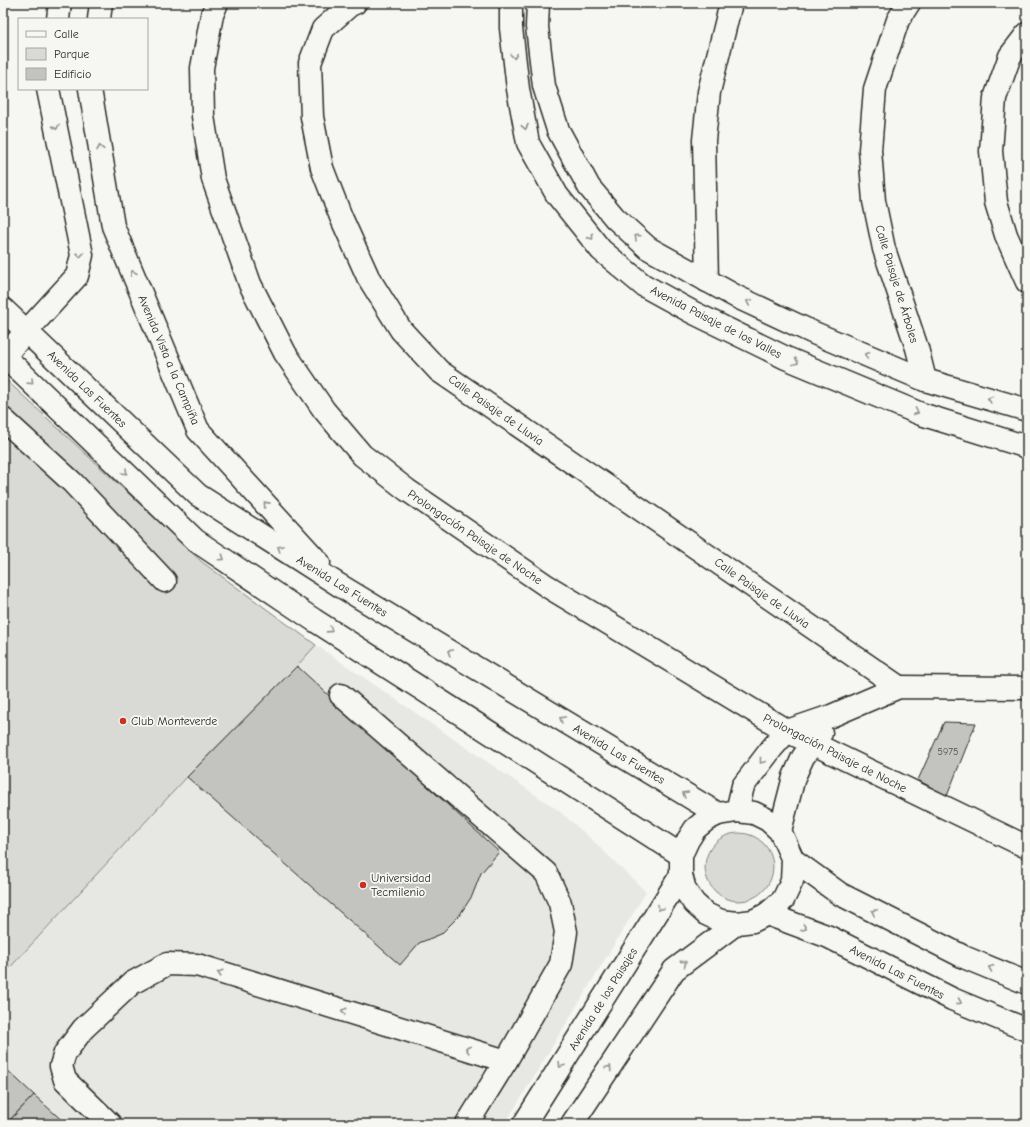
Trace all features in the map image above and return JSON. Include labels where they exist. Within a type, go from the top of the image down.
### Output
[{"type":"street","points":[[58,18],[60,3]]},
{"type":"street","points":[[99,18],[101,3]]},
{"type":"street","name":"Prolongación Paisaje de Noche","points":[[216,3],[212,15],[202,68],[203,116],[213,179],[250,284],[285,353],[324,410],[362,455],[407,490],[547,586],[787,731],[1027,848]]},
{"type":"street","name":"Calle Paisaje de Lluvia","points":[[355,3],[350,5],[323,29],[315,49],[310,63],[312,117],[322,168],[341,217],[368,277],[401,330],[439,371],[898,687]]},
{"type":"street","name":"Avenida Paisaje de los Valles","points":[[511,3],[511,28],[518,89],[528,142],[557,195],[601,250],[643,285],[692,312],[786,358],[921,414],[1027,447]]},
{"type":"street","points":[[538,3],[537,27],[544,86],[558,130],[589,187],[615,218],[648,248],[737,297],[925,380],[1027,410]]},
{"type":"street","points":[[707,281],[704,140],[709,92],[731,3]]},
{"type":"street","name":"Calle Paisaje de Árboles","points":[[909,3],[898,20],[875,89],[870,150],[874,201],[884,249],[917,348],[925,380]]},
{"type":"street","points":[[511,28],[537,27]]},
{"type":"street","points":[[1027,34],[1010,56],[995,98],[991,151],[998,209],[1006,235],[1027,282]]},
{"type":"street","points":[[48,90],[82,256],[77,276],[3,356],[195,540],[681,865]]},
{"type":"street","name":"Avenida Vista a la Campiña","points":[[90,90],[113,226],[198,430],[339,585]]},
{"type":"street","name":"Avenida Las Fuentes","points":[[3,310],[27,331],[198,495],[339,585],[728,812]]},
{"type":"street","points":[[3,419],[72,482],[165,581]]},
{"type":"street","points":[[728,812],[743,786],[787,731],[831,716],[898,687],[1027,688]]},
{"type":"street","points":[[342,695],[546,873],[560,903],[566,932],[561,964],[506,1061],[467,1124]]},
{"type":"street","points":[[780,831],[794,777],[803,757],[814,744],[831,716]]},
{"type":"street","points":[[728,812],[754,813],[768,820],[780,831],[793,860],[792,881],[783,900],[768,914],[753,921],[737,923],[721,921],[706,914],[694,904],[686,890],[681,865],[688,840],[695,829],[706,820],[728,812]]},
{"type":"street","points":[[793,860],[840,894],[966,958],[1027,982]]},
{"type":"street","name":"Avenida de los Paisajes","points":[[524,1124],[681,865]]},
{"type":"street","name":"Avenida Las Fuentes","points":[[768,914],[829,937],[952,999],[1027,1030]]},
{"type":"street","points":[[572,1124],[674,970],[737,923]]},
{"type":"street","points":[[110,1124],[65,1080],[61,1066],[65,1053],[83,1029],[132,983],[167,964],[197,965],[506,1061]]},
{"type":"shaded area","name":"Universidad Tecmilenio","points":[[316,645],[559,811],[589,837],[646,892],[505,1124],[3,1124],[3,975],[187,777]]},
{"type":"green space","name":"Club Monteverde","points":[[3,377],[202,562],[316,645],[187,777],[3,975]]},
{"type":"green space","points":[[739,833],[752,835],[763,843],[771,854],[773,867],[771,880],[763,891],[752,899],[739,901],[726,899],[715,891],[707,880],[705,867],[707,854],[715,843],[726,835]]},
{"type":"building","points":[[297,666],[499,852],[481,873],[472,896],[459,916],[441,934],[419,943],[400,965],[187,777]]},
{"type":"building","points":[[944,722],[976,723],[947,796],[918,780]]},
{"type":"building","points":[[3,1066],[34,1095],[6,1124],[3,1124]]},
{"type":"building","points":[[34,1095],[66,1124],[6,1124]]},
{"type":"place","name":"Club Monteverde","points":[[123,721]]},
{"type":"place","name":"Universidad Tecmilenio","points":[[363,885]]}]
